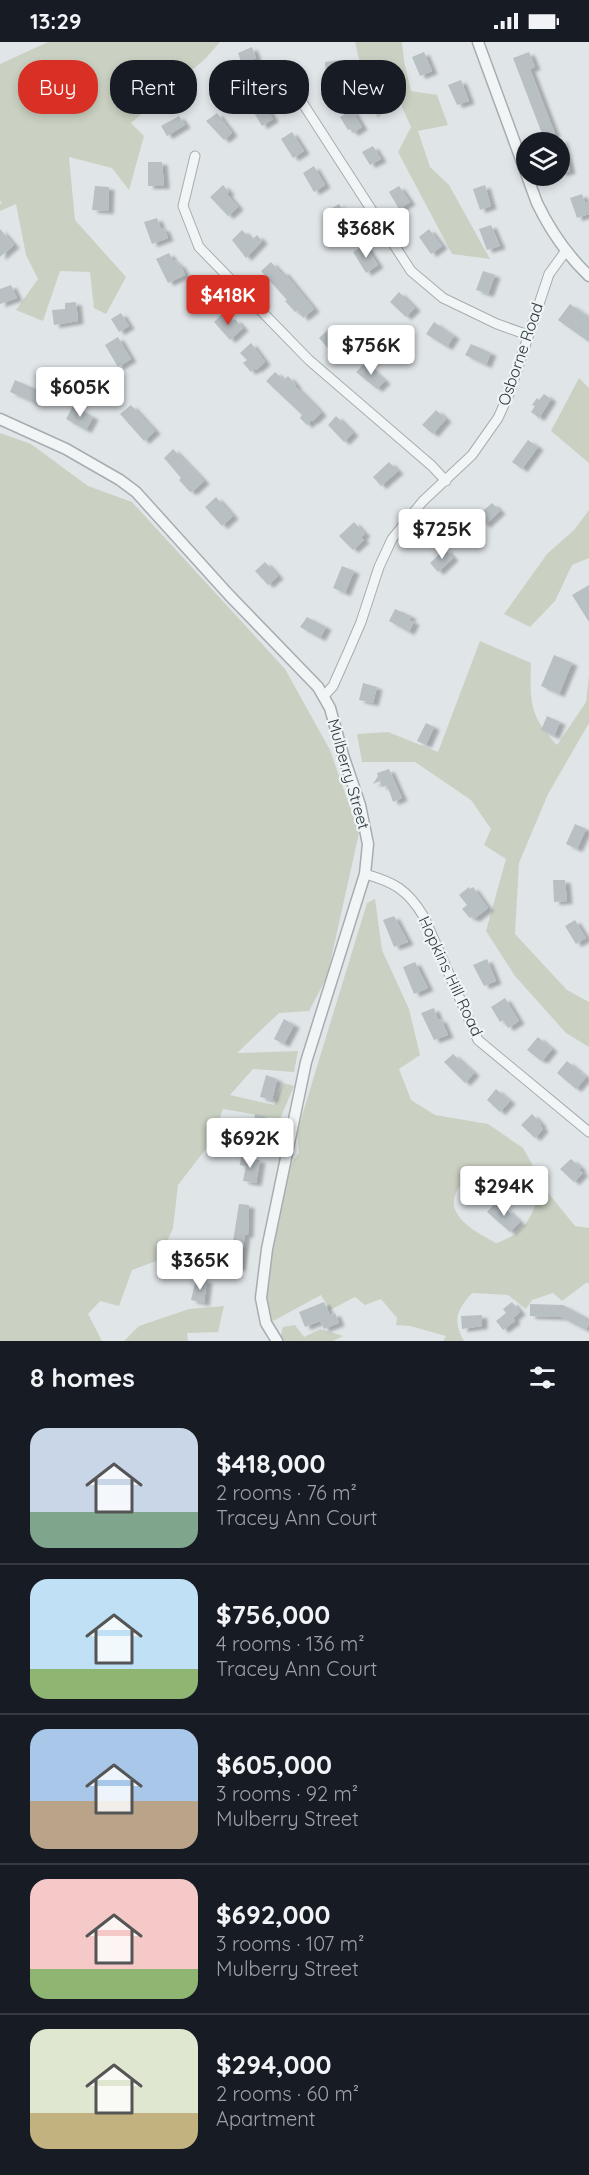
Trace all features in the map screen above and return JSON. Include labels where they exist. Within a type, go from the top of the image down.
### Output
[{"type":"street","points":[[478,42],[534,196],[549,227],[565,252],[589,276]]},
{"type":"street","points":[[309,113],[411,271],[443,298],[497,324],[528,335]]},
{"type":"street","points":[[195,156],[183,206],[199,247],[309,360],[432,466],[446,481]]},
{"type":"street","name":"Osborne Road","points":[[324,696],[333,686],[349,650],[361,622],[376,575],[392,539],[417,508],[472,455],[498,418],[509,394],[549,274],[565,252]]},
{"type":"street","name":"Mulberry Street","points":[[0,419],[66,449],[136,492],[324,696],[335,723],[366,827],[368,844],[365,874],[306,1062],[267,1249],[262,1278],[263,1314],[270,1332],[277,1341]]},
{"type":"street","name":"Hopkins Hill Road","points":[[365,874],[393,883],[416,902],[478,1040],[589,1132]]},
{"type":"green space","points":[[48,42],[220,42],[197,66],[197,60],[110,60],[110,114],[141,114],[131,123],[144,136],[129,190],[112,168],[69,157],[75,220],[126,277],[106,314],[94,308],[90,272],[60,271],[43,321],[16,310],[38,279],[26,255],[16,204],[0,211],[2,203],[0,201],[0,64]]},
{"type":"green space","points":[[355,42],[402,42],[404,60],[359,60]]},
{"type":"green space","points":[[406,70],[411,91],[437,95],[448,125],[418,131],[430,167],[449,185],[490,259],[452,254],[398,152],[411,127],[405,114]]},
{"type":"green space","points":[[579,378],[589,388],[589,463],[551,431]]},
{"type":"green space","points":[[0,433],[31,444],[88,486],[132,502],[285,669],[330,750],[359,833],[327,977],[309,1011],[279,1013],[237,1053],[298,1051],[294,1072],[253,1069],[230,1095],[274,1105],[283,1083],[294,1086],[280,1119],[223,1109],[212,1141],[178,1185],[173,1228],[159,1260],[132,1270],[119,1306],[100,1301],[88,1314],[102,1341],[0,1341]]},
{"type":"green space","points":[[589,510],[589,558],[572,565],[555,601],[530,627],[504,614],[547,554],[574,530]]},
{"type":"green space","points":[[480,641],[531,663],[533,707],[541,725],[557,745],[586,702],[589,676],[589,723],[548,794],[519,863],[515,934],[567,990],[589,1002],[589,1047],[566,1033],[515,976],[486,931],[506,859],[484,845],[491,829],[471,800],[415,762],[362,762],[357,734],[388,732],[438,752]]},
{"type":"green space","points":[[375,899],[382,950],[409,1009],[420,1055],[399,1069],[411,1100],[435,1115],[488,1124],[523,1148],[549,1194],[575,1226],[589,1228],[589,1283],[562,1301],[553,1293],[532,1300],[526,1309],[508,1295],[472,1293],[460,1310],[457,1321],[464,1341],[443,1341],[446,1336],[410,1326],[396,1325],[397,1318],[381,1299],[365,1305],[355,1297],[330,1310],[321,1295],[273,1321],[267,1314],[264,1287],[285,1172],[299,1153],[297,1132],[367,903]],"holes":[[[518,1171],[537,1201],[522,1228],[512,1236],[496,1243],[470,1228],[457,1213],[454,1205],[460,1186],[507,1180]]]},
{"type":"green space","points":[[224,1306],[218,1332],[187,1333],[188,1341],[124,1341],[139,1326],[189,1309]]},
{"type":"green space","points":[[295,1325],[304,1337],[321,1329],[343,1336],[333,1341],[282,1341],[280,1338],[283,1327]]},
{"type":"building","points":[[252,47],[256,58],[241,60],[238,53]]},
{"type":"building","points":[[424,52],[432,71],[420,76],[412,57]]},
{"type":"building","points":[[529,52],[535,67],[530,69],[554,132],[541,132],[513,58]]},
{"type":"building","points":[[461,80],[469,101],[457,105],[448,85]]},
{"type":"building","points":[[218,114],[232,133],[224,140],[206,121]]},
{"type":"building","points":[[255,114],[270,114],[273,119],[262,126]]},
{"type":"building","points":[[345,114],[354,114],[362,127],[353,133],[350,129],[348,130],[340,117]]},
{"type":"building","points":[[179,116],[185,125],[167,136],[161,126]]},
{"type":"building","points":[[292,132],[304,151],[293,158],[281,139]]},
{"type":"building","points":[[373,146],[381,159],[370,165],[362,152]]},
{"type":"building","points":[[148,162],[162,162],[164,186],[148,186]]},
{"type":"building","points":[[314,166],[325,185],[314,192],[303,173]]},
{"type":"building","points":[[223,185],[238,207],[228,216],[210,197]]},
{"type":"building","points":[[485,185],[491,206],[480,210],[473,189]]},
{"type":"building","points":[[95,186],[109,187],[108,211],[92,210]]},
{"type":"building","points":[[399,186],[410,202],[399,209],[389,192]]},
{"type":"building","points":[[582,194],[585,203],[589,202],[589,214],[577,218],[570,198]]},
{"type":"building","points":[[339,204],[351,223],[341,229],[329,210]]},
{"type":"building","points":[[157,218],[168,238],[152,244],[144,222]]},
{"type":"building","points":[[491,225],[500,246],[487,250],[479,229]]},
{"type":"building","points":[[0,229],[14,245],[0,257]]},
{"type":"building","points":[[429,229],[442,246],[431,254],[419,237]]},
{"type":"building","points":[[242,230],[252,240],[257,235],[262,241],[246,258],[232,240]]},
{"type":"building","points":[[365,245],[378,265],[366,273],[353,252]]},
{"type":"building","points":[[169,253],[173,261],[180,264],[185,275],[168,283],[156,259]]},
{"type":"building","points":[[271,262],[281,273],[283,271],[314,309],[303,318],[285,301],[287,300],[261,271]]},
{"type":"building","points":[[483,271],[495,275],[488,294],[476,290]]},
{"type":"building","points":[[197,284],[210,300],[201,308],[187,293]]},
{"type":"building","points":[[11,285],[17,298],[0,304],[0,289]]},
{"type":"building","points":[[399,292],[415,308],[406,317],[390,302]]},
{"type":"building","points":[[76,302],[78,321],[54,325],[52,310],[65,309],[65,303]]},
{"type":"building","points":[[570,304],[589,317],[589,342],[558,320]]},
{"type":"building","points":[[121,313],[129,326],[119,332],[111,319]]},
{"type":"building","points":[[223,313],[231,323],[235,319],[243,328],[230,340],[214,322]]},
{"type":"building","points":[[434,322],[454,336],[447,347],[426,334]]},
{"type":"building","points":[[329,329],[343,345],[333,354],[319,338]]},
{"type":"building","points":[[118,337],[131,359],[118,367],[105,345]]},
{"type":"building","points":[[251,343],[265,362],[251,372],[243,363],[247,360],[240,353]]},
{"type":"building","points":[[471,344],[491,353],[486,365],[465,355]]},
{"type":"building","points":[[365,363],[385,381],[377,389],[356,372]]},
{"type":"building","points":[[275,372],[284,380],[288,376],[321,413],[313,421],[307,425],[300,418],[302,415],[266,381]]},
{"type":"building","points":[[15,380],[40,391],[35,403],[10,392]]},
{"type":"building","points":[[544,394],[551,399],[539,418],[531,412],[535,406],[532,405]]},
{"type":"building","points":[[131,405],[155,431],[144,441],[120,414]]},
{"type":"building","points":[[73,406],[93,417],[86,430],[66,419]]},
{"type":"building","points":[[436,410],[446,419],[433,434],[422,425]]},
{"type":"building","points":[[336,416],[353,433],[344,442],[328,425]]},
{"type":"building","points":[[528,440],[538,447],[522,469],[512,462]]},
{"type":"building","points":[[173,449],[204,481],[193,491],[190,492],[179,480],[181,478],[164,458]]},
{"type":"building","points":[[389,462],[398,471],[381,486],[373,477]]},
{"type":"building","points":[[216,497],[233,516],[222,526],[205,507]]},
{"type":"building","points":[[492,503],[500,511],[485,525],[477,516]]},
{"type":"building","points":[[354,522],[365,534],[361,537],[364,540],[353,550],[339,536]]},
{"type":"building","points":[[445,549],[453,558],[438,572],[430,563]]},
{"type":"building","points":[[265,562],[278,576],[268,585],[255,571]]},
{"type":"building","points":[[342,566],[354,571],[345,593],[333,588]]},
{"type":"building","points":[[589,585],[589,622],[572,595]]},
{"type":"building","points":[[395,609],[411,616],[409,620],[414,622],[409,632],[389,621]]},
{"type":"building","points":[[307,617],[326,627],[320,638],[300,627]]},
{"type":"building","points":[[554,655],[572,663],[559,694],[541,686]]},
{"type":"building","points":[[363,683],[377,687],[373,703],[359,700]]},
{"type":"building","points":[[547,716],[560,722],[554,736],[541,730]]},
{"type":"building","points":[[426,723],[434,727],[426,745],[417,741]]},
{"type":"building","points":[[389,769],[402,798],[393,802],[387,785],[382,787],[380,781],[373,784],[378,776],[377,773]]},
{"type":"building","points":[[575,824],[586,829],[577,849],[566,844]]},
{"type":"building","points":[[553,880],[565,880],[567,901],[554,902]]},
{"type":"building","points":[[469,887],[470,889],[473,887],[488,908],[474,919],[462,909],[467,905],[459,895]]},
{"type":"building","points":[[394,916],[408,942],[394,947],[383,920]]},
{"type":"building","points":[[575,920],[586,938],[576,944],[565,926]]},
{"type":"building","points":[[487,959],[496,981],[484,986],[473,965]]},
{"type":"building","points":[[415,962],[428,988],[414,994],[403,967]]},
{"type":"building","points":[[505,998],[519,1021],[508,1028],[503,1020],[500,1022],[491,1007]]},
{"type":"building","points":[[434,1008],[438,1020],[441,1019],[448,1035],[434,1040],[421,1013]]},
{"type":"building","points":[[284,1019],[294,1025],[284,1044],[274,1039]]},
{"type":"building","points":[[538,1037],[552,1049],[543,1060],[527,1050]]},
{"type":"building","points":[[453,1054],[474,1073],[465,1083],[444,1062]]},
{"type":"building","points":[[567,1061],[586,1077],[576,1089],[557,1073]]},
{"type":"building","points":[[266,1075],[277,1079],[272,1100],[260,1097]]},
{"type":"building","points":[[496,1089],[510,1101],[500,1112],[487,1100]]},
{"type":"building","points":[[255,1114],[268,1117],[264,1140],[251,1137]]},
{"type":"building","points":[[532,1114],[543,1129],[535,1138],[521,1125]]},
{"type":"building","points":[[241,1157],[260,1160],[256,1183],[243,1181],[246,1166],[240,1165]]},
{"type":"building","points":[[571,1159],[583,1173],[574,1182],[560,1169]]},
{"type":"building","points":[[495,1203],[504,1211],[506,1209],[520,1222],[510,1232],[487,1212]]},
{"type":"building","points":[[239,1204],[249,1205],[248,1235],[245,1234],[240,1268],[229,1266]]},
{"type":"building","points":[[196,1279],[207,1280],[204,1303],[191,1300]]},
{"type":"building","points":[[324,1302],[330,1315],[335,1313],[339,1323],[324,1329],[320,1321],[305,1327],[299,1312]]},
{"type":"building","points":[[512,1302],[520,1312],[513,1318],[515,1321],[503,1330],[496,1321],[506,1313],[503,1309]]},
{"type":"building","points":[[530,1304],[563,1305],[589,1319],[589,1324],[586,1330],[561,1317],[530,1316]]},
{"type":"building","points":[[482,1315],[482,1326],[462,1329],[461,1316]]}]
